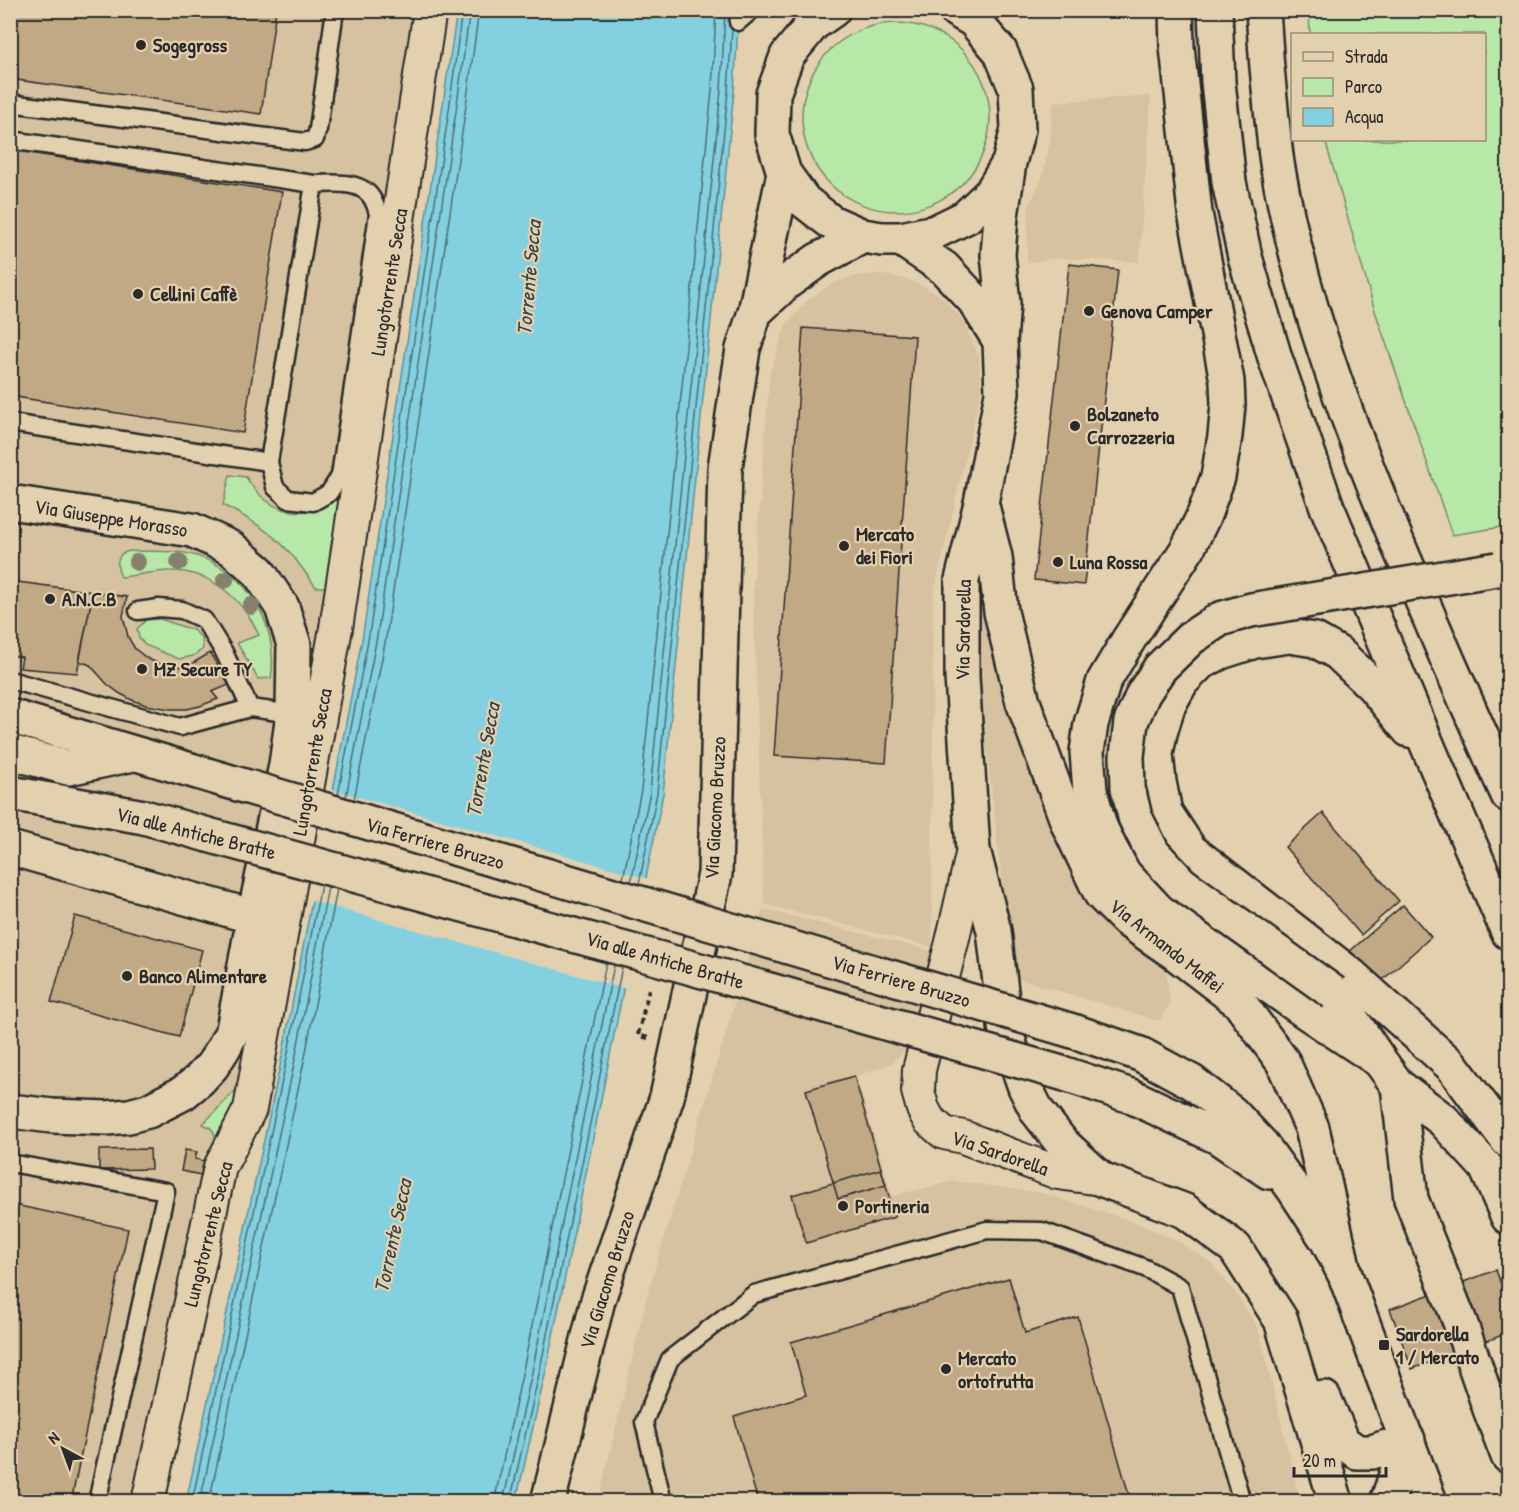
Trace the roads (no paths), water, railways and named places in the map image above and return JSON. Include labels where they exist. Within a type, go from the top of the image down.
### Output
[{"type":"main road","points":[[820,15],[787,56],[773,94],[772,134],[784,173],[804,201],[831,222],[863,236],[901,239],[935,232],[966,217],[991,193],[1009,163],[1017,129],[1016,89],[1000,51],[974,20],[956,10]]},
{"type":"main road","points":[[1176,10],[1177,47],[1195,213],[1227,381],[1228,405],[1225,436],[1218,477],[1188,548],[1104,681],[1091,724],[1087,752],[1090,791],[1100,826],[1110,848],[1123,871],[1141,891],[1161,910],[1389,1073],[1443,1120],[1486,1167],[1509,1217]]},
{"type":"main road","points":[[1215,10],[1218,82],[1229,182],[1245,257],[1275,358],[1327,507],[1509,932]]},
{"type":"main road","points":[[1263,10],[1278,167],[1312,312],[1365,465],[1422,602],[1509,795]]},
{"type":"main road","name":"Via Sardorella","points":[[1009,163],[998,255],[1003,303],[1000,340],[1002,393],[981,503],[962,580],[962,677],[972,850],[994,931],[1006,1034],[1025,1087],[1037,1111],[1062,1143],[1101,1179],[1185,1211],[1235,1248],[1281,1320],[1308,1353],[1342,1442],[1357,1452],[1372,1452],[1408,1440]]},
{"type":"main road","name":"Via Giacomo Bruzzo","points":[[548,1502],[598,1300],[667,1096],[715,874],[726,468],[743,349],[755,312],[784,173]]},
{"type":"main road","name":"Via Giacomo Bruzzo","points":[[755,312],[787,282],[818,260],[863,236]]},
{"type":"main road","points":[[901,239],[944,268],[974,300],[1000,340]]},
{"type":"main road","points":[[1365,465],[1509,752]]},
{"type":"main road","name":"Via Giuseppe Morasso","points":[[10,502],[192,530],[231,548],[258,571],[282,607],[294,645],[293,714],[286,765],[233,1030],[223,1049],[199,1080],[183,1093],[148,1111],[107,1118],[52,1116],[10,1111]]},
{"type":"main road","name":"Via Armando Maffei","points":[[981,503],[995,557],[1001,612],[1023,702],[1069,826],[1101,894],[1126,920],[1175,952],[1239,1002],[1283,1062],[1312,1128],[1345,1275]]},
{"type":"main road","points":[[1503,568],[1251,610],[1220,619],[1191,638],[1160,668],[1143,694],[1131,722],[1127,756],[1128,788],[1135,816],[1153,853],[1182,884],[1342,984],[1389,1073],[1411,1199],[1460,1322],[1509,1456]]},
{"type":"main road","points":[[1437,768],[1398,715],[1373,686],[1338,653],[1315,640],[1289,636],[1255,641],[1221,652],[1200,663],[1182,681],[1168,706],[1156,754],[1165,812],[1190,850],[1342,984],[1452,1066],[1509,1141]]},
{"type":"main road","name":"Via Ferriere Bruzzo","points":[[10,716],[1077,1032],[1140,1054],[1192,1082],[1232,1113],[1262,1145],[1327,1240],[1345,1275],[1430,1502]]},
{"type":"main road","points":[[12,753],[68,768],[134,754]]},
{"type":"main road","points":[[68,768],[109,811]]},
{"type":"main road","name":"Via alle Antiche Bratte","points":[[10,794],[144,817],[646,955],[1065,1074],[1131,1096],[1218,1137],[1294,1191]]},
{"type":"main road","points":[[10,848],[254,918]]},
{"type":"main road","name":"Via Sardorella","points":[[1281,1320],[1336,1502]]},
{"type":"main road","points":[[1387,1502],[1408,1440]]},
{"type":"street","name":"Lungotorrente Secca","points":[[148,1502],[220,1167],[250,1109],[336,628],[430,10]]},
{"type":"street","name":"Via Sardorella","points":[[972,850],[952,942],[919,1070],[918,1091],[923,1109],[929,1120],[944,1133],[963,1137],[1058,1173],[1101,1179]]},
{"type":"lane","points":[[10,103],[305,142],[315,139],[318,129],[335,10]]},
{"type":"lane","points":[[738,22],[752,10]]},
{"type":"lane","points":[[10,140],[314,184],[348,184],[363,189],[372,198],[378,214],[340,476],[329,493],[313,502],[288,499],[275,487],[269,462],[314,184]]},
{"type":"lane","points":[[10,423],[269,462]]},
{"type":"lane","points":[[138,611],[159,608],[182,610],[204,620],[224,652],[250,708]]},
{"type":"lane","points":[[10,680],[180,727],[250,708],[293,714]]},
{"type":"lane","points":[[10,1163],[166,1191],[97,1502]]},
{"type":"lane","points":[[663,1502],[644,1422],[670,1359],[754,1294],[987,1230],[1042,1232],[1145,1268],[1180,1287],[1242,1502]]},
{"type":"water","name":"Torrente Secca","points":[[457,11],[739,11],[734,91],[663,794],[545,1375],[516,1501],[186,1502],[283,1052],[363,634]]},
{"type":"place","name":"Sogegross","points":[[141,45]]},
{"type":"place","name":"Cellini Caffè","points":[[138,294]]},
{"type":"place","name":"Genova Camper","points":[[1089,311]]},
{"type":"place","name":"Bolzaneto Carrozzeria","points":[[1075,426]]},
{"type":"place","name":"Mercato dei Fiori","points":[[844,546]]},
{"type":"place","name":"Luna Rossa","points":[[1058,562]]},
{"type":"place","name":"A.N.C.B","points":[[50,599]]},
{"type":"place","name":"MZ Secure TY","points":[[142,669]]},
{"type":"place","name":"Banco Alimentare","points":[[127,976]]},
{"type":"place","name":"Portineria","points":[[843,1206]]},
{"type":"place","name":"Sardorella 1 / Mercato","points":[[1384,1345]]},
{"type":"place","name":"Mercato ortofrutta","points":[[946,1369]]}]
